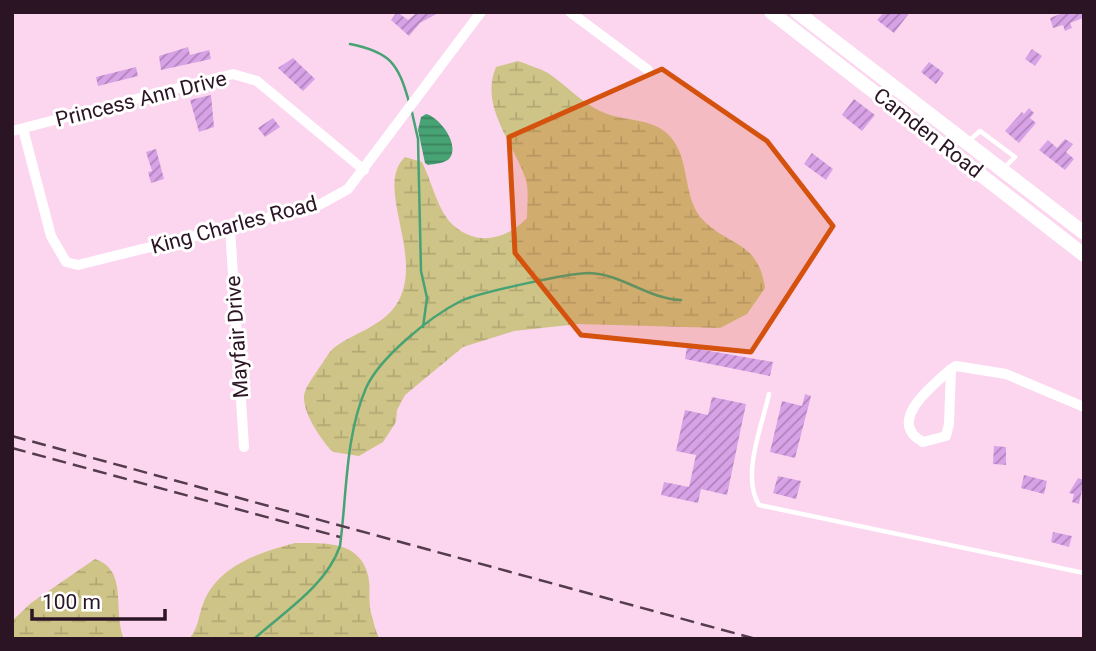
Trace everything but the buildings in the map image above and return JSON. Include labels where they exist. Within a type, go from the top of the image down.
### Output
[{"type":"main road","name":"Camden Road","points":[[771,12],[1084,255]]},
{"type":"main road","name":"Camden Road","points":[[797,12],[1084,233]]},
{"type":"main road","points":[[931,136],[947,135],[1010,183],[1020,182]]},
{"type":"main road","points":[[1018,202],[1023,197],[1029,197],[1084,240]]},
{"type":"street","name":"King Charles Road","points":[[23,129],[51,236],[66,262],[78,265],[230,228],[327,201],[348,189],[481,12]]},
{"type":"street","points":[[570,12],[648,70]]},
{"type":"street","name":"Princess Ann Drive","points":[[12,131],[233,74],[257,81],[364,170]]},
{"type":"street","name":"Mayfair Drive","points":[[230,228],[244,447]]},
{"type":"street","points":[[951,369],[946,436],[923,442],[915,438],[911,430],[911,411],[915,401],[951,369],[956,366],[1006,374],[1084,407]]},
{"type":"lane","points":[[769,394],[751,478],[753,495],[759,506],[1084,573]]},
{"type":"highlighted area","points":[[662,69],[767,141],[833,226],[751,352],[581,335],[515,253],[509,137]]},
{"type":"green space","points":[[518,61],[548,73],[600,111],[649,123],[666,132],[682,159],[689,192],[697,211],[713,229],[749,253],[756,261],[765,288],[747,314],[720,328],[579,324],[514,331],[463,347],[405,395],[397,410],[396,422],[383,442],[359,456],[333,452],[310,419],[304,396],[310,382],[333,349],[383,318],[396,305],[404,286],[406,266],[394,186],[397,170],[405,157],[422,162],[446,216],[459,230],[469,235],[479,238],[499,236],[527,218],[526,180],[500,125],[492,96],[496,67]]},
{"type":"green space","points":[[295,543],[339,546],[357,555],[368,575],[370,608],[380,639],[189,639],[197,626],[210,591],[229,570],[254,556]]},
{"type":"green space","points":[[95,559],[106,565],[116,581],[124,639],[12,639],[12,621],[31,603]]},
{"type":"shaded area","points":[[426,114],[443,126],[452,147],[449,159],[428,165],[425,163],[418,130],[421,117]]},
{"type":"waterway","points":[[350,44],[375,51],[390,61],[401,78],[409,102]]},
{"type":"waterway","points":[[411,108],[418,139],[421,271],[427,298],[423,327]]},
{"type":"waterway","points":[[254,639],[315,586],[334,560],[340,546],[350,446],[366,388],[382,364],[421,328],[468,298],[579,274],[601,274],[669,299],[681,300]]},
{"type":"railway","points":[[12,436],[756,639]]},
{"type":"railway","points":[[12,448],[340,537]]}]
